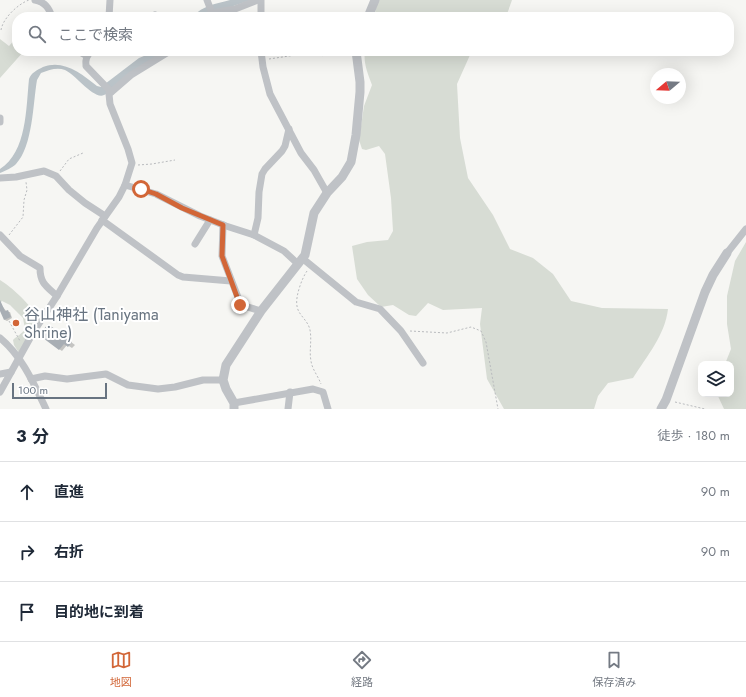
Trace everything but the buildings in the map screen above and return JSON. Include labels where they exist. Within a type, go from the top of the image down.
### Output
[{"type":"street","points":[[35,0],[41,1],[50,12]]},
{"type":"street","points":[[109,12],[110,0]]},
{"type":"street","points":[[227,12],[260,0],[261,12]]},
{"type":"street","points":[[370,12],[374,0]]},
{"type":"street","points":[[208,2],[212,12]]},
{"type":"street","points":[[88,56],[85,61],[86,66],[111,92]]},
{"type":"street","points":[[0,392],[34,331],[104,218],[119,197],[125,185],[132,163],[110,104],[109,94],[131,75],[162,56]]},
{"type":"street","points":[[262,56],[270,94],[301,152],[314,170],[327,193]]},
{"type":"street","points":[[328,409],[323,392],[313,388],[290,392],[234,406],[223,380],[226,365],[261,311],[304,255],[314,213],[327,193],[342,177],[351,162],[356,136],[360,92],[357,56]]},
{"type":"street","points":[[254,235],[258,218],[259,192],[262,174],[285,146],[289,129]]},
{"type":"street","points":[[0,178],[44,171],[56,176],[69,190],[178,275],[183,277],[231,281]]},
{"type":"street","points":[[125,185],[156,194],[182,208],[210,220],[254,235],[300,261],[312,266],[356,302],[380,309],[402,330],[423,363]]},
{"type":"street","points":[[194,244],[210,220]]},
{"type":"street","points":[[223,225],[222,256],[240,305],[261,311]]},
{"type":"street","points":[[661,409],[666,400],[705,292],[713,274],[746,229]]},
{"type":"street","points":[[2,238],[20,256],[40,268],[42,282],[57,296]]},
{"type":"street","points":[[0,338],[11,348],[19,359],[46,409]]},
{"type":"street","points":[[0,374],[12,372]]},
{"type":"street","points":[[31,379],[45,376],[67,379],[106,374],[128,385],[158,389],[175,387],[203,380],[223,380]]},
{"type":"street","points":[[288,409],[290,392]]},
{"type":"path","points":[[13,12],[23,2],[29,0]]},
{"type":"path","points":[[1,30],[2,25],[12,13]]},
{"type":"path","points":[[262,60],[293,56]]},
{"type":"path","points":[[56,176],[69,158],[83,153]]},
{"type":"path","points":[[132,165],[152,164],[175,160]]},
{"type":"path","points":[[2,238],[23,217],[24,200],[27,190],[24,175]]},
{"type":"path","points":[[312,266],[303,277],[297,297],[297,306],[302,316],[307,321],[310,329],[311,362],[321,382],[323,392]]},
{"type":"path","points":[[9,321],[24,349]]},
{"type":"path","points":[[402,330],[448,333],[471,327],[481,331],[486,342],[498,409]]},
{"type":"path","points":[[666,400],[704,409]]},
{"type":"shaded area","points":[[230,0],[251,0],[216,12],[198,12],[205,7]]},
{"type":"shaded area","points":[[378,0],[512,0],[508,12],[375,12]]},
{"type":"shaded area","points":[[0,39],[9,46],[12,43],[12,56],[20,56],[0,78]]},
{"type":"shaded area","points":[[144,56],[158,56],[104,95],[100,96],[95,94],[65,70],[56,69],[41,73],[37,80],[31,124],[26,147],[16,164],[0,173],[0,169],[16,152],[20,141],[26,116],[29,79],[34,72],[50,65],[65,66],[85,76],[97,86],[101,87],[139,58]]},
{"type":"shaded area","points":[[365,56],[470,56],[457,84],[460,138],[468,178],[493,215],[510,249],[533,258],[553,274],[571,301],[602,308],[668,309],[663,328],[659,336],[633,378],[608,383],[598,396],[594,409],[504,409],[487,379],[480,324],[482,308],[443,310],[428,303],[416,316],[409,315],[393,305],[381,307],[368,295],[357,279],[352,246],[367,242],[388,240],[393,231],[391,198],[385,154],[379,146],[366,150],[362,149],[359,140],[364,106],[372,85],[365,64]]},
{"type":"shaded area","points":[[746,242],[746,409],[724,409],[718,397],[734,397],[734,361],[726,361],[731,349],[727,324],[727,296],[735,261]]},
{"type":"shaded area","points":[[0,280],[21,297],[35,314],[36,319],[34,327],[19,353],[13,340],[25,329],[23,318],[10,305],[2,301],[0,303]]},
{"type":"place","name":"谷山神社 (Taniyama Shrine)","points":[[16,323]]},
{"type":"route","points":[[141,189],[156,194],[182,208],[223,225],[224,232],[222,256],[240,305]]}]
